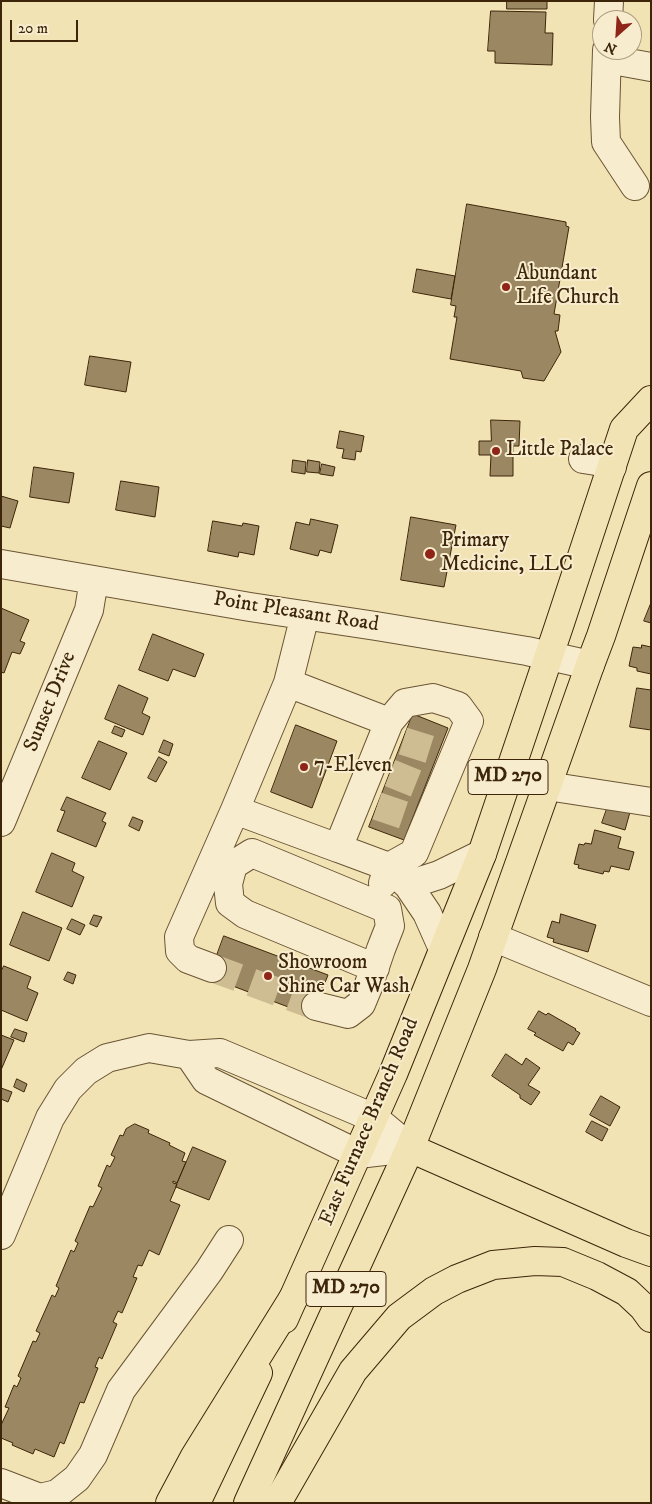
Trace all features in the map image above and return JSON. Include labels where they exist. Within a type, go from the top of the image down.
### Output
[{"type":"main road","name":"East Furnace Branch Road","points":[[196,1503],[294,1297],[374,1118],[482,854],[624,429],[651,400]]},
{"type":"main road","name":"MD 270","points":[[248,1503],[410,1148],[493,936],[601,636],[651,486]]},
{"type":"main road","points":[[410,1148],[617,1240],[651,1252]]},
{"type":"main road","points":[[277,1503],[353,1371],[399,1317],[434,1291],[457,1279],[493,1264],[535,1261],[564,1262],[597,1276],[627,1292],[643,1307],[651,1318]]},
{"type":"main road","points":[[170,1503],[194,1458],[294,1297]]},
{"type":"street","points":[[607,60],[606,142],[635,186]]},
{"type":"street","points":[[625,60],[651,67]]},
{"type":"street","points":[[583,458],[612,467]]},
{"type":"street","name":"Point Pleasant Road","points":[[1,564],[480,643],[590,665]]},
{"type":"street","name":"Sunset Drive","points":[[1,822],[89,610],[94,580]]},
{"type":"street","points":[[212,968],[188,959],[180,951],[179,937],[288,683],[305,615]]},
{"type":"street","points":[[288,683],[391,733]]},
{"type":"street","points":[[338,848],[367,803],[380,770],[391,733],[405,703],[433,698],[458,706],[469,722],[446,755],[419,821],[414,853],[398,876],[374,903]]},
{"type":"street","points":[[547,786],[651,802]]},
{"type":"street","points":[[235,810],[338,848],[398,876],[439,875],[482,854]]},
{"type":"street","points":[[316,1006],[348,1014],[361,1004],[368,987],[375,968],[390,926],[387,909],[252,853],[233,865],[228,884],[230,903],[245,914],[375,968]]},
{"type":"street","points":[[398,876],[427,913],[443,949]]},
{"type":"street","points":[[493,936],[651,1002]]},
{"type":"street","points":[[1,1234],[50,1118],[68,1090],[86,1071],[107,1058],[149,1048],[189,1055],[220,1052],[374,1118],[410,1148]]},
{"type":"street","points":[[189,1055],[206,1080],[358,1154],[410,1148]]},
{"type":"street","points":[[1,1483],[40,1498],[57,1494],[78,1478],[93,1455],[120,1390],[209,1271],[229,1240]]},
{"type":"building","points":[[507,1],[547,1],[547,9],[507,9]]},
{"type":"building","points":[[491,11],[546,12],[545,33],[553,33],[552,65],[495,63],[495,51],[488,51]]},
{"type":"building","name":"Abundant Life Church","points":[[467,204],[566,222],[566,226],[569,227],[554,314],[560,315],[558,331],[555,331],[561,352],[544,381],[523,378],[521,371],[450,359],[457,317],[454,317],[456,306],[451,305]]},
{"type":"building","points":[[417,269],[455,276],[451,299],[413,292]]},
{"type":"building","points":[[90,356],[131,362],[126,392],[85,385]]},
{"type":"building","name":"Little Palace","points":[[491,420],[520,421],[519,446],[513,446],[513,476],[490,476],[491,455],[479,455],[479,441],[491,441]]},
{"type":"building","points":[[340,431],[364,436],[361,452],[356,451],[355,460],[342,458],[344,449],[337,448]]},
{"type":"building","points":[[293,460],[306,462],[305,474],[292,472]]},
{"type":"building","points":[[308,460],[320,462],[319,473],[307,472]]},
{"type":"building","points":[[322,464],[335,467],[333,476],[320,474]]},
{"type":"building","points":[[34,467],[74,473],[69,503],[30,497]]},
{"type":"building","points":[[121,481],[159,487],[155,517],[116,510]]},
{"type":"building","points":[[1,496],[18,501],[10,528],[1,526]]},
{"type":"building","points":[[411,517],[456,525],[444,587],[401,580]]},
{"type":"building","points":[[311,519],[338,525],[331,553],[320,550],[318,556],[290,549],[296,522],[309,525]]},
{"type":"building","points":[[213,521],[242,526],[243,523],[259,526],[254,555],[239,552],[238,557],[208,551]]},
{"type":"building","points":[[651,603],[651,623],[644,621]]},
{"type":"building","points":[[1,608],[29,620],[20,641],[25,643],[20,654],[12,652],[4,673],[1,672]]},
{"type":"building","points":[[153,634],[204,654],[195,677],[173,669],[168,681],[139,670]]},
{"type":"building","points":[[642,645],[651,647],[651,674],[637,671],[637,668],[629,666],[633,647],[641,648]]},
{"type":"building","points":[[119,685],[148,698],[142,713],[150,717],[143,735],[105,719]]},
{"type":"building","points":[[637,688],[651,690],[651,730],[630,727]]},
{"type":"building","name":"7-Eleven","points":[[413,714],[448,728],[404,840],[369,827]]},
{"type":"building","name":"7-Eleven","points":[[296,725],[337,741],[312,808],[271,792]]},
{"type":"building","points":[[115,726],[125,730],[122,737],[112,733]]},
{"type":"building","points":[[164,740],[173,744],[169,756],[159,752]]},
{"type":"building","points":[[99,741],[127,753],[110,790],[82,778]]},
{"type":"building","points":[[159,757],[167,762],[156,782],[148,778]]},
{"type":"building","points":[[67,797],[106,813],[102,821],[106,823],[96,847],[57,831],[65,811],[61,810]]},
{"type":"building","points":[[608,806],[630,812],[625,830],[602,823]]},
{"type":"building","points":[[133,817],[143,821],[139,831],[129,826]]},
{"type":"building","points":[[595,830],[621,837],[618,848],[634,852],[629,870],[611,866],[609,872],[604,871],[603,874],[578,868],[579,865],[574,864],[579,844],[591,844]]},
{"type":"building","points":[[52,853],[75,863],[72,871],[84,877],[72,907],[36,892]]},
{"type":"building","points":[[23,912],[62,928],[49,961],[10,945]]},
{"type":"building","points":[[561,914],[596,925],[588,952],[553,942],[554,939],[547,937],[552,921],[559,923]]},
{"type":"building","points":[[94,915],[102,917],[97,927],[90,924]]},
{"type":"building","points":[[72,919],[85,925],[80,935],[67,929]]},
{"type":"building","name":"Showroom Shine Car Wash","points":[[224,936],[328,975],[312,1016],[209,977]]},
{"type":"building","points":[[4,966],[31,977],[27,988],[38,993],[27,1021],[1,1010],[1,972]]},
{"type":"building","points":[[68,972],[76,975],[73,984],[64,980]]},
{"type":"building","points":[[539,1011],[546,1015],[548,1013],[580,1033],[573,1045],[568,1042],[563,1051],[534,1035],[536,1033],[528,1029]]},
{"type":"building","points":[[15,1029],[27,1033],[24,1042],[11,1037]]},
{"type":"building","points":[[1,1035],[14,1040],[1,1070]]},
{"type":"building","points":[[506,1054],[522,1065],[526,1058],[540,1068],[528,1085],[540,1092],[531,1105],[492,1076]]},
{"type":"building","points":[[17,1079],[27,1084],[24,1092],[14,1087]]},
{"type":"building","points":[[1,1088],[12,1092],[8,1102],[1,1099]]},
{"type":"building","points":[[601,1096],[620,1107],[610,1126],[590,1115]]},
{"type":"building","points":[[592,1121],[608,1129],[602,1141],[586,1132]]},
{"type":"building","points":[[135,1124],[149,1130],[148,1133],[170,1143],[169,1145],[185,1153],[182,1161],[186,1162],[177,1183],[173,1181],[173,1183],[177,1184],[170,1201],[180,1205],[159,1255],[149,1250],[142,1266],[138,1265],[133,1277],[137,1278],[122,1313],[118,1311],[113,1322],[117,1324],[102,1359],[99,1357],[95,1367],[98,1368],[84,1403],[80,1402],[64,1444],[60,1442],[54,1457],[35,1449],[33,1454],[1,1438],[1,1425],[9,1408],[5,1407],[14,1385],[17,1387],[21,1378],[18,1376],[33,1341],[36,1342],[40,1333],[36,1331],[52,1295],[55,1297],[59,1288],[56,1286],[71,1250],[74,1252],[78,1243],[75,1241],[90,1206],[93,1207],[102,1188],[98,1186],[107,1165],[110,1167],[115,1157],[111,1155],[120,1135],[123,1136],[126,1129]]},
{"type":"building","points":[[193,1147],[226,1161],[209,1200],[176,1187]]},
{"type":"tunnel","points":[[403,741],[438,752]]},
{"type":"tunnel","points":[[390,773],[425,787]]},
{"type":"tunnel","points":[[377,806],[412,818]]},
{"type":"tunnel","points":[[212,968],[316,1006]]},
{"type":"place","name":"Abundant Life Church","points":[[506,287]]},
{"type":"place","name":"Little Palace","points":[[496,451]]},
{"type":"place","name":"Primary Medicine, LLC","points":[[430,554]]},
{"type":"place","name":"7-Eleven","points":[[304,767]]},
{"type":"place","name":"Showroom Shine Car Wash","points":[[268,976]]}]
